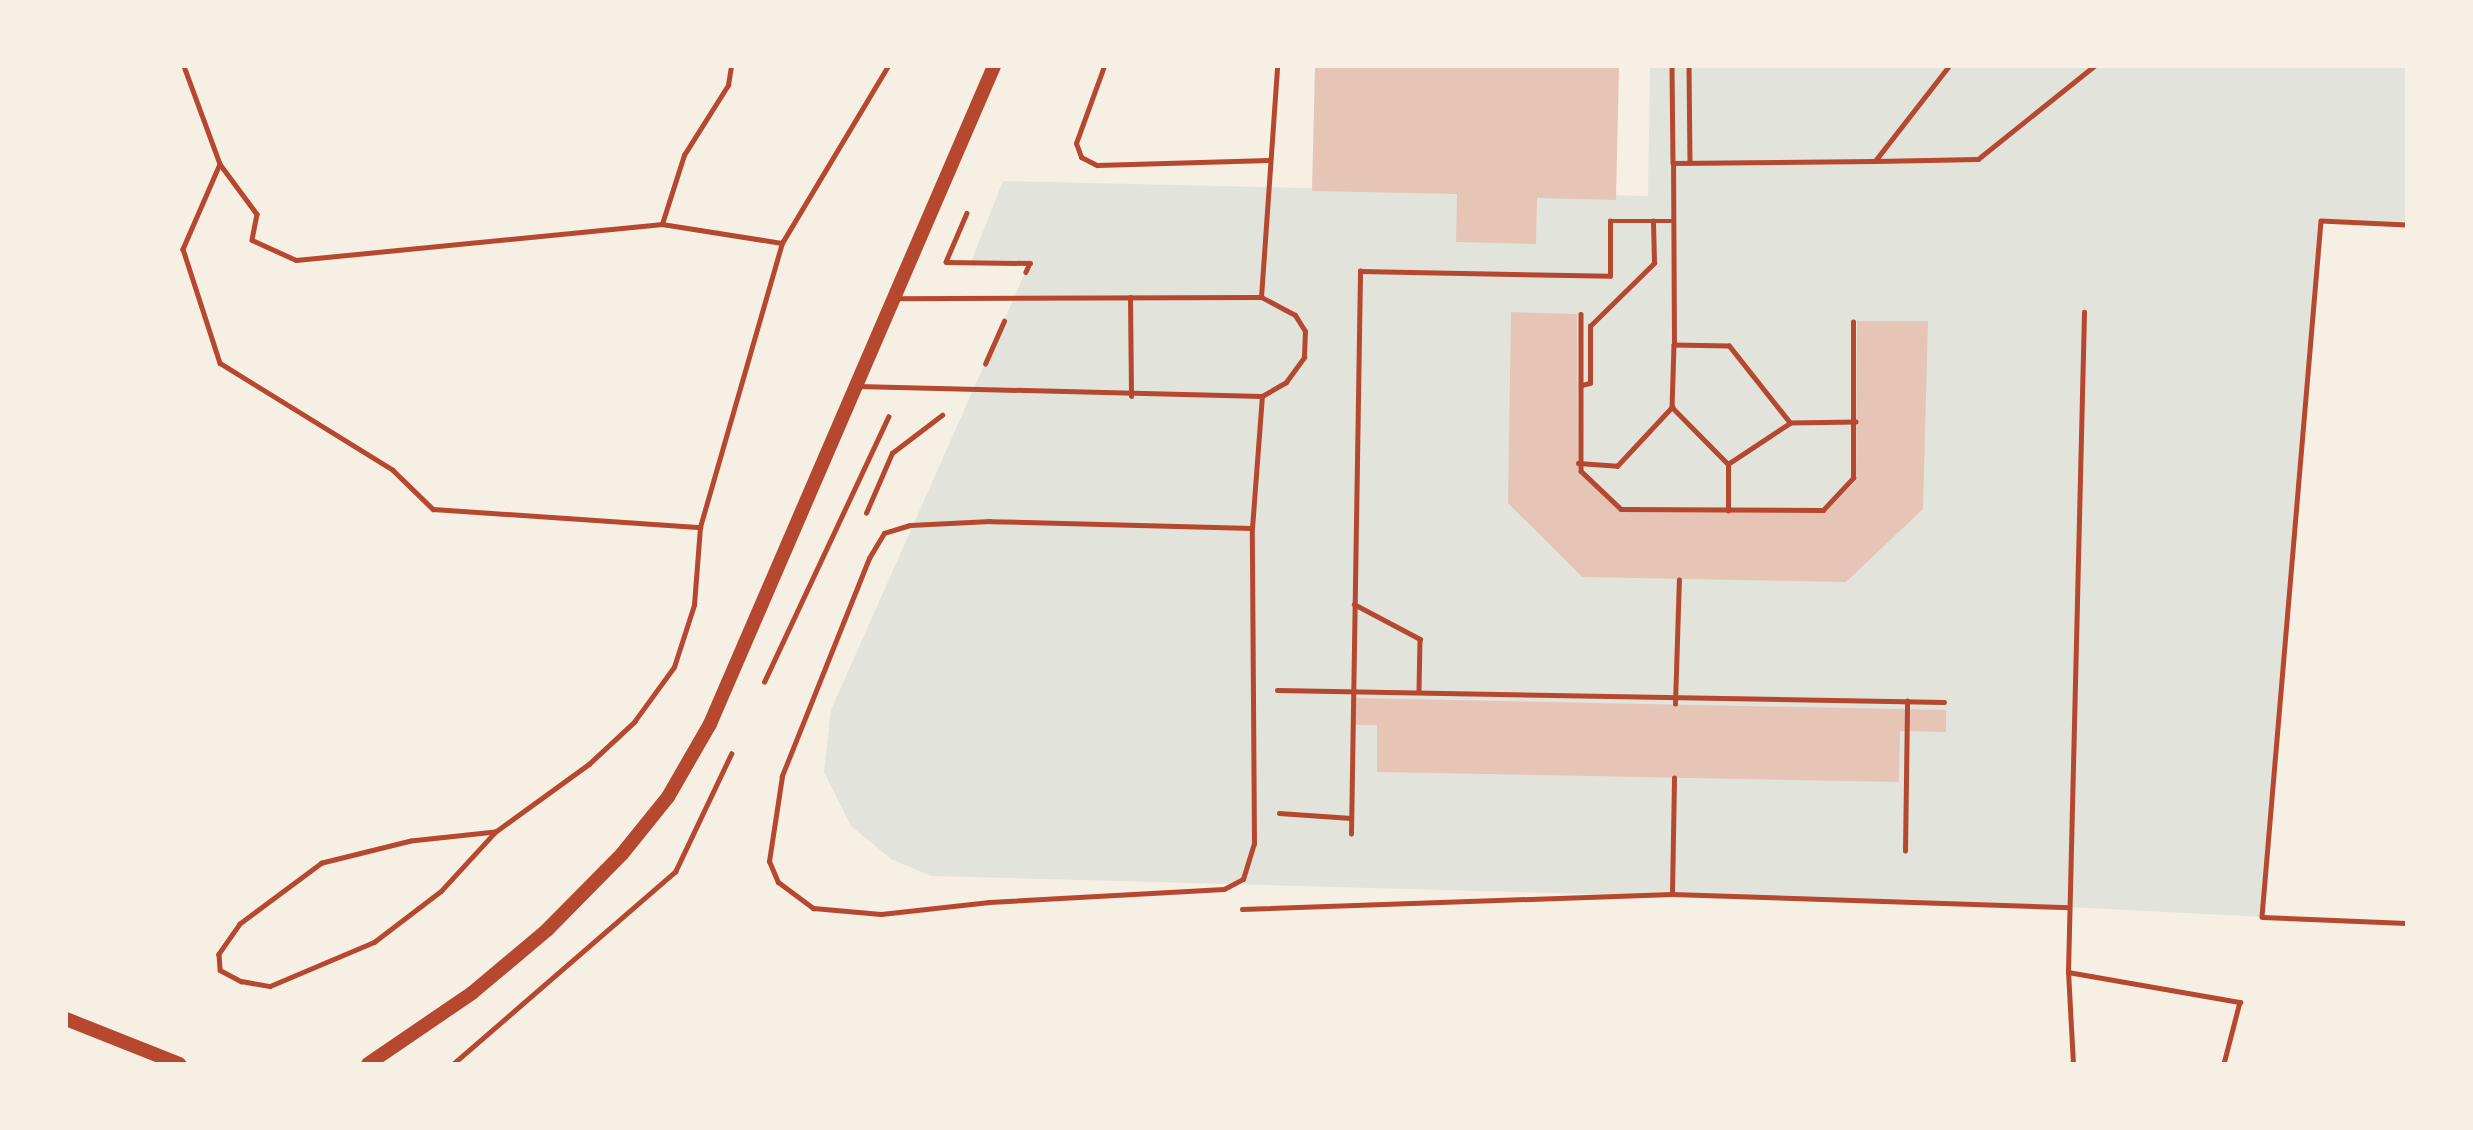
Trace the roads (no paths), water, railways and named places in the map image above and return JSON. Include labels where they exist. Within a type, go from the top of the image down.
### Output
[{"type":"main road","points":[[368,1063],[472,993],[547,930],[622,854],[668,797],[710,723],[994,66]]},
{"type":"main road","points":[[66,1019],[179,1063]]},
{"type":"lane","points":[[1104,66],[1076,143],[1082,157],[1097,165],[1269,160]]},
{"type":"lane","points":[[1261,297],[1277,66]]},
{"type":"lane","points":[[1130,297],[1130,396]]},
{"type":"lane","points":[[857,386],[1130,396],[1262,396],[1286,382],[1304,357],[1305,331],[1295,314],[1261,297],[895,298]]},
{"type":"lane","points":[[1252,528],[990,521],[909,526],[884,533],[869,558],[782,776],[769,861],[778,882],[813,908],[881,914],[989,902],[1224,889],[1243,879],[1254,844],[1252,528],[1262,396]]}]
